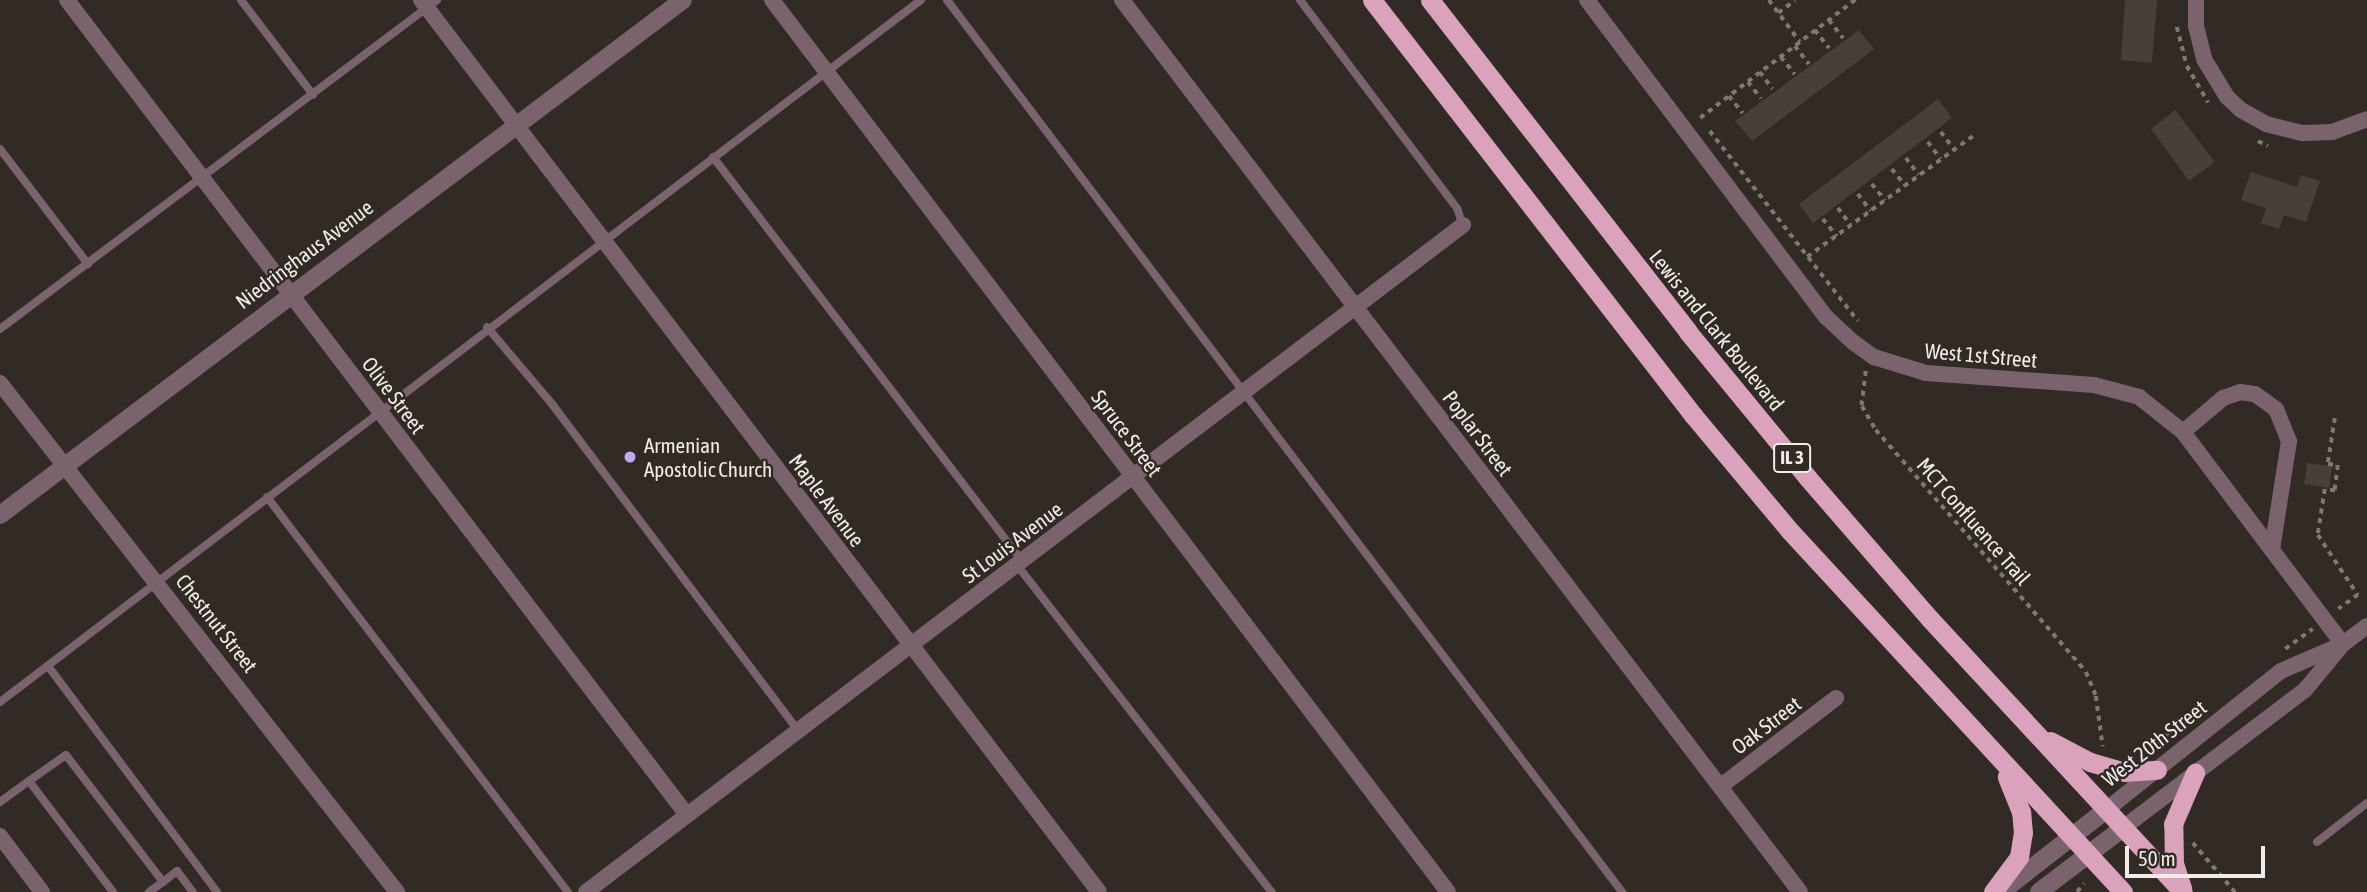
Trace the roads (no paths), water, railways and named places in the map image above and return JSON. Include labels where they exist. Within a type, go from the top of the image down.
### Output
[{"type":"highway","name":"IL 3","points":[[1372,0],[1693,415],[1798,541],[1996,758],[2123,892]]},
{"type":"highway","name":"Lewis and Clark Boulevard","points":[[1430,0],[1688,332],[1816,486],[2028,727],[2183,892]]},
{"type":"highway","points":[[2028,727],[2063,749],[2111,759],[2125,772],[2157,770]]},
{"type":"highway","points":[[1993,892],[2019,857],[2024,834],[2013,788],[1996,758]]},
{"type":"highway","points":[[2183,892],[2174,863],[2173,824],[2195,773]]},
{"type":"street","name":"Olive Street","points":[[68,0],[687,815]]},
{"type":"street","name":"Niedringhaus Avenue","points":[[637,31],[673,0]]},
{"type":"street","name":"Niedringhaus Avenue","points":[[0,514],[637,31],[683,0]]},
{"type":"street","name":"Spruce Street","points":[[772,0],[1448,892]]},
{"type":"street","name":"Poplar Street","points":[[1122,0],[1800,892]]},
{"type":"street","name":"West 1st Street","points":[[1587,0],[1826,317],[1874,357],[1926,373],[2117,389],[2160,411],[2183,432],[2343,644]]},
{"type":"street","points":[[2196,0],[2196,26],[2204,59],[2227,97],[2241,110],[2266,124],[2303,133],[2332,132],[2367,119]]},
{"type":"street","name":"Maple Avenue","points":[[428,3],[515,123],[1099,892]]},
{"type":"street","name":"St Louis Avenue","points":[[586,892],[1463,225]]},
{"type":"street","name":"Chestnut Street","points":[[0,383],[159,581],[397,892]]},
{"type":"street","points":[[2183,432],[2223,398],[2240,392],[2255,394],[2276,409],[2289,441],[2272,550]]},
{"type":"street","name":"West 20th Street","points":[[2001,892],[2281,671],[2343,644],[2367,626]]},
{"type":"street","name":"West 20th Street","points":[[2039,892],[2305,690],[2343,644]]},
{"type":"street","name":"Oak Street","points":[[1721,786],[1836,698]]},
{"type":"street","points":[[0,836],[42,892]]},
{"type":"lane","points":[[241,0],[313,95]]},
{"type":"lane","points":[[0,702],[487,327],[921,0]]},
{"type":"lane","points":[[947,0],[1622,892]]},
{"type":"lane","points":[[1300,0],[1457,208],[1463,225]]},
{"type":"lane","points":[[0,330],[313,95],[428,3]]},
{"type":"lane","points":[[0,149],[88,264]]},
{"type":"lane","points":[[713,157],[1019,563],[1142,719],[1272,892]]},
{"type":"lane","points":[[487,327],[552,404],[798,731]]},
{"type":"lane","points":[[267,497],[568,892]]},
{"type":"lane","points":[[48,666],[217,892]]},
{"type":"lane","points":[[0,802],[66,755],[163,882]]},
{"type":"lane","points":[[29,781],[113,892]]},
{"type":"lane","points":[[2317,842],[2367,803]]},
{"type":"lane","points":[[149,892],[177,871],[193,892]]},
{"type":"place","name":"Armenian Apostolic Church","points":[[630,457]]}]
